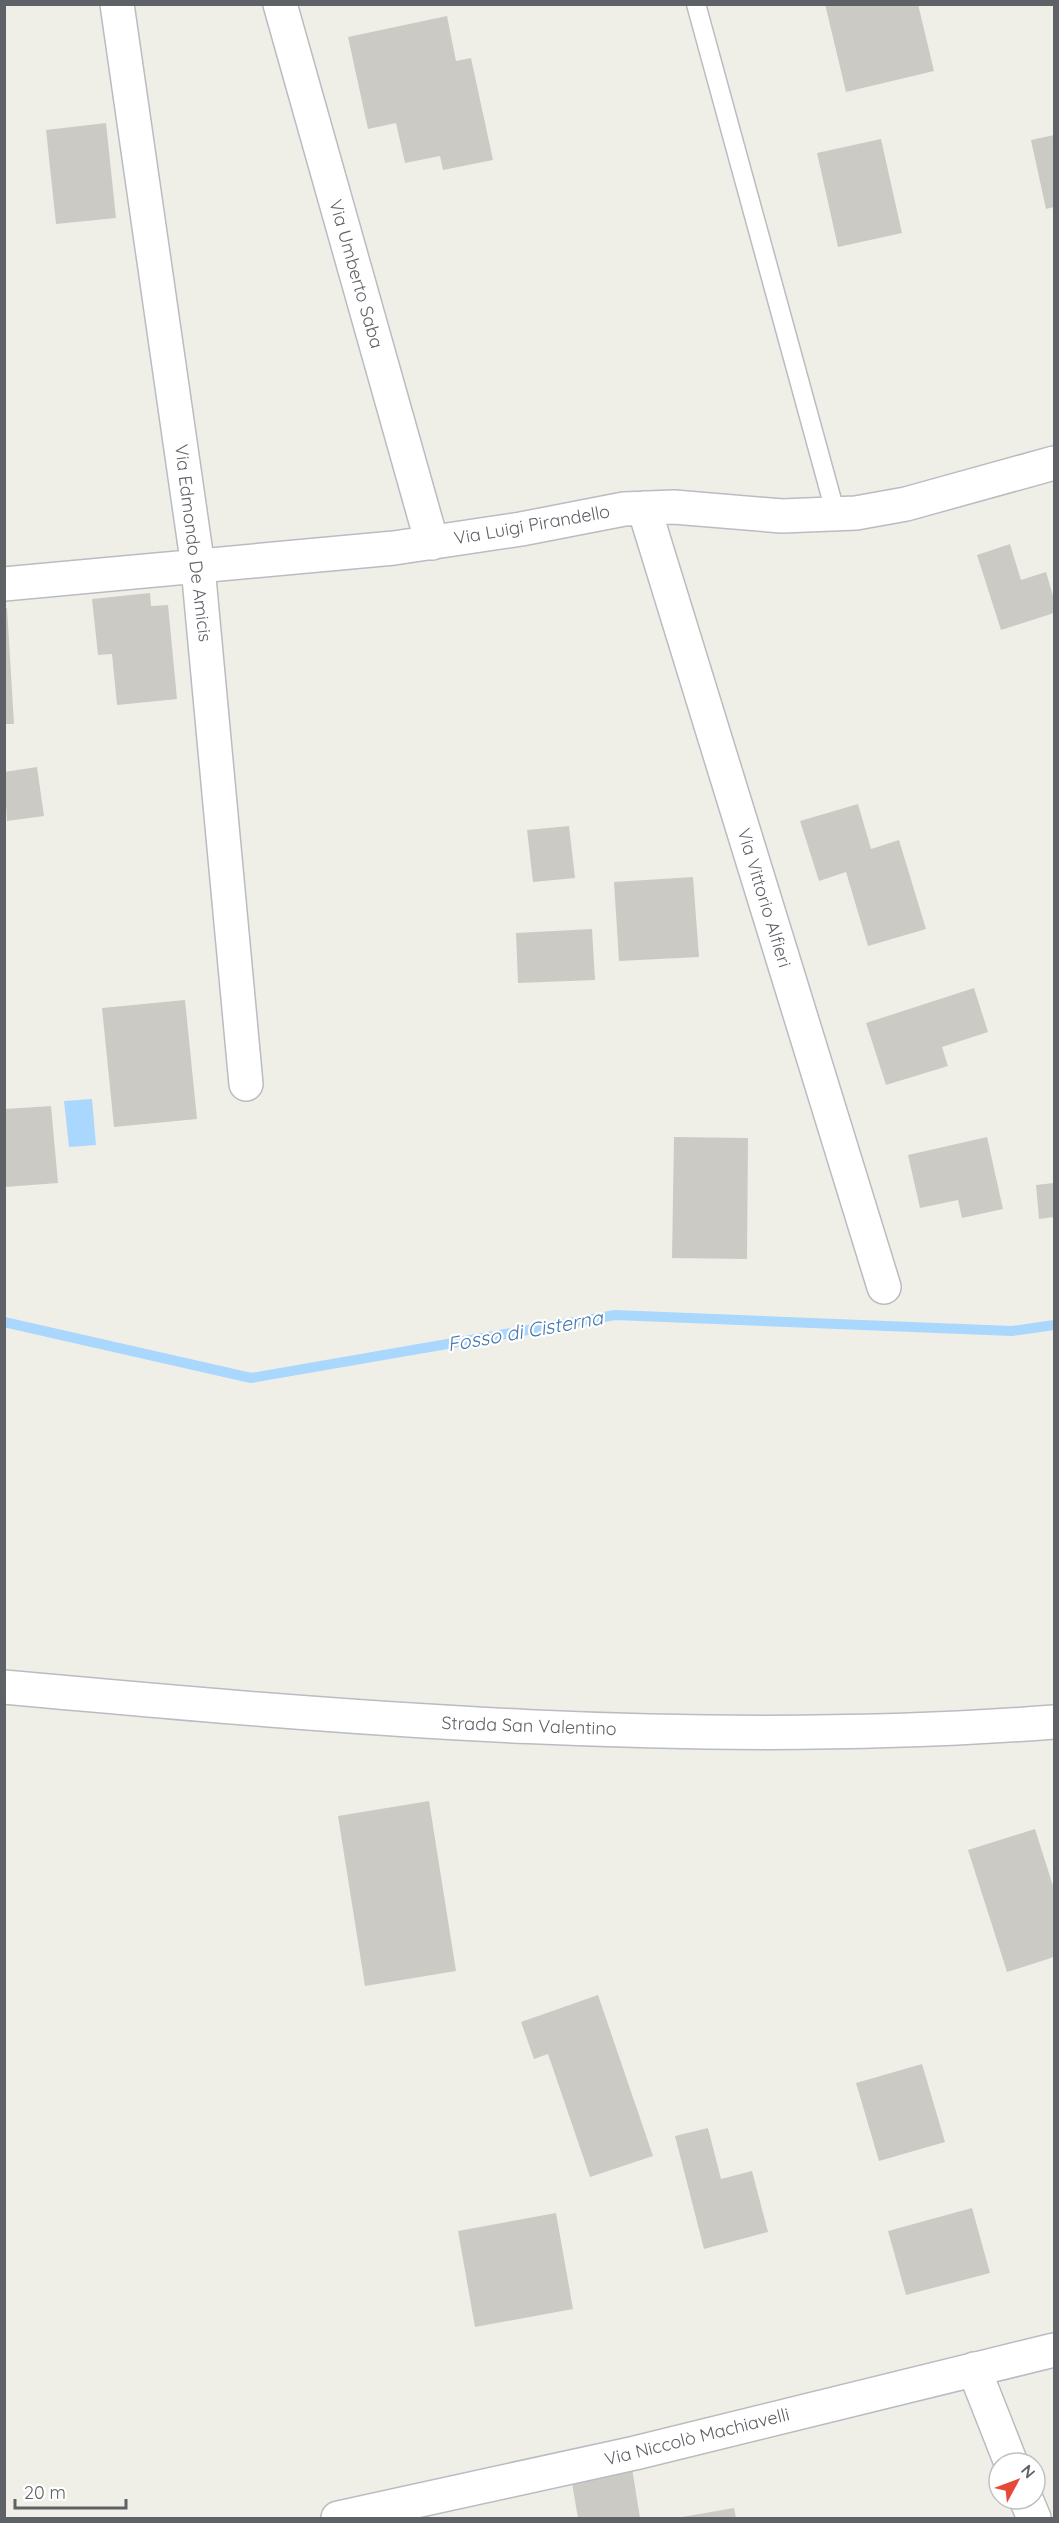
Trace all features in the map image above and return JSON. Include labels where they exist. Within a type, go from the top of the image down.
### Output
[{"type":"street","name":"Via Edmondo De Amicis","points":[[117,4],[198,567],[246,1084]]},
{"type":"street","name":"Via Umberto Saba","points":[[280,4],[432,543]]},
{"type":"street","name":"Via Luigi Pirandello","points":[[4,584],[432,543],[521,529],[606,511],[682,507],[782,516],[836,515],[906,504],[1054,463]]},
{"type":"street","name":"Via Vittorio Alfieri","points":[[644,508],[884,1287]]},
{"type":"street","name":"Strada San Valentino","points":[[4,1687],[298,1714],[556,1728],[812,1734],[928,1731],[1054,1722]]},
{"type":"street","name":"Via Niccolò Machiavelli","points":[[338,2518],[635,2453],[1054,2350]]},
{"type":"street","points":[[974,2369],[1006,2451]]},
{"type":"lane","points":[[696,4],[836,515]]},
{"type":"water","points":[[92,1099],[96,1145],[69,1147],[64,1101]]},
{"type":"building","points":[[825,4],[918,4],[934,71],[846,92]]},
{"type":"building","points":[[447,16],[456,61],[471,58],[493,160],[443,170],[440,156],[405,163],[396,123],[368,129],[348,37]]},
{"type":"building","points":[[106,123],[116,218],[56,224],[46,130]]},
{"type":"building","points":[[1054,135],[1054,207],[1046,209],[1031,140]]},
{"type":"building","points":[[881,139],[902,233],[838,247],[817,153]]},
{"type":"building","points":[[1010,544],[1021,580],[1046,572],[1054,599],[1054,613],[1001,630],[977,555]]},
{"type":"building","points":[[150,593],[151,606],[168,605],[177,699],[117,705],[112,654],[98,655],[92,599]]},
{"type":"building","points":[[4,608],[7,608],[14,724],[4,724]]},
{"type":"building","points":[[37,767],[44,816],[7,821],[4,772]]},
{"type":"building","points":[[858,804],[871,849],[899,840],[926,929],[868,946],[846,872],[819,881],[800,821]]},
{"type":"building","points":[[569,826],[575,878],[533,882],[527,830]]},
{"type":"building","points":[[693,877],[699,957],[619,961],[614,882]]},
{"type":"building","points":[[592,929],[595,980],[518,983],[516,933]]},
{"type":"building","points":[[974,988],[988,1032],[942,1047],[948,1066],[886,1085],[866,1023]]},
{"type":"building","points":[[185,1000],[197,1119],[114,1127],[102,1008]]},
{"type":"building","points":[[51,1106],[58,1183],[5,1187],[5,1109]]},
{"type":"building","points":[[674,1137],[748,1138],[747,1259],[672,1258]]},
{"type":"building","points":[[987,1137],[1003,1209],[962,1218],[958,1200],[920,1208],[908,1155]]},
{"type":"building","points":[[1054,1183],[1054,1217],[1039,1219],[1036,1185]]},
{"type":"building","points":[[429,1801],[456,1971],[365,1986],[338,1816]]},
{"type":"building","points":[[1035,1829],[1054,1889],[1054,1957],[1007,1972],[968,1850]]},
{"type":"building","points":[[598,1995],[653,2156],[590,2177],[548,2054],[534,2059],[521,2022]]},
{"type":"building","points":[[922,2064],[945,2142],[879,2161],[856,2083]]},
{"type":"building","points":[[708,2128],[721,2179],[752,2171],[768,2232],[704,2249],[675,2136]]},
{"type":"building","points":[[972,2208],[990,2273],[906,2295],[888,2231]]},
{"type":"building","points":[[556,2213],[573,2309],[475,2327],[458,2231]]},
{"type":"building","points":[[632,2468],[640,2518],[578,2518],[571,2478]]},
{"type":"building","points":[[734,2508],[736,2518],[682,2518],[682,2517]]},
{"type":"waterway","name":"Fosso di Cisterna","points":[[4,1322],[251,1378],[615,1315],[1012,1331],[1054,1325]]}]
